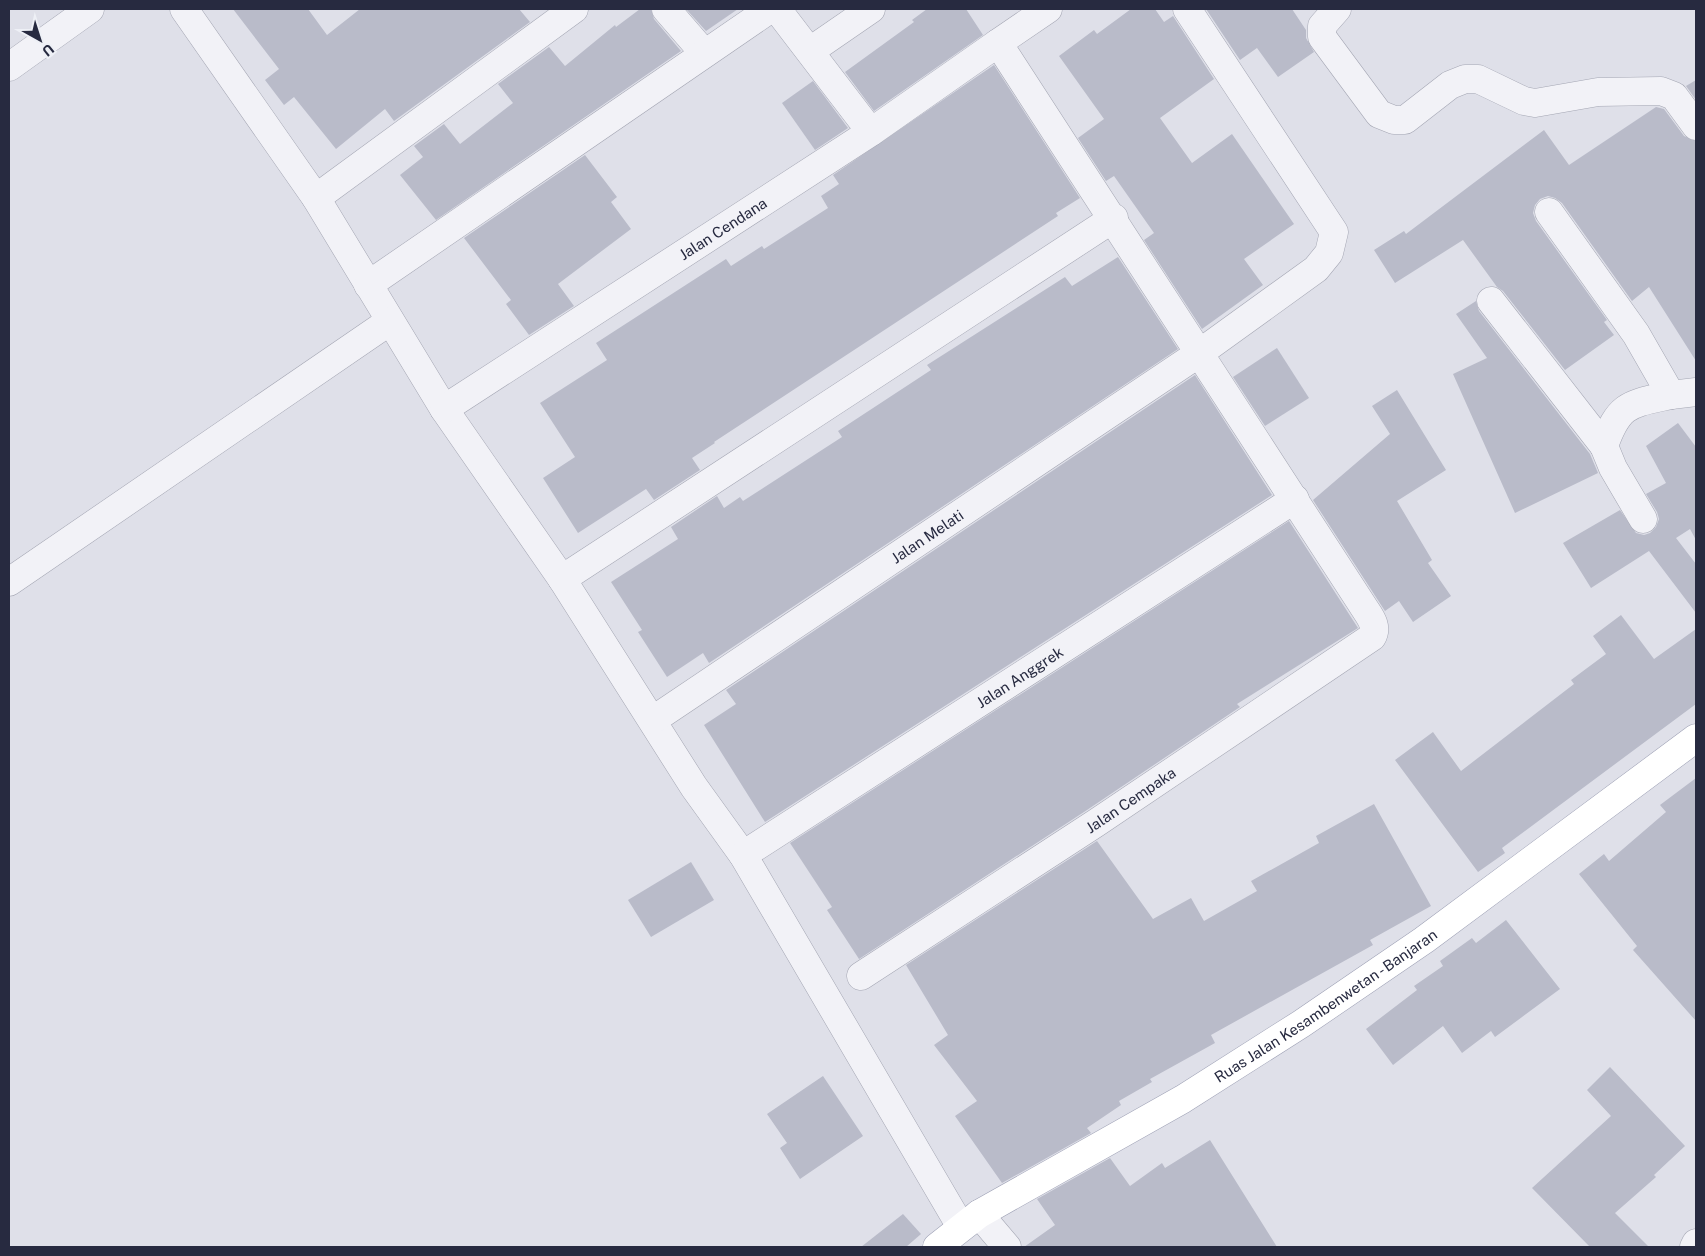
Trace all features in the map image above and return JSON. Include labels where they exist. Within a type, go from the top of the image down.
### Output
[{"type":"main road","name":"Ruas Jalan Kesambenwetan - Banjaran","points":[[937,1247],[970,1220],[1183,1099],[1301,1024],[1424,940],[1696,738]]},
{"type":"street","points":[[9,67],[90,9]]},
{"type":"street","points":[[184,9],[316,198],[444,409],[562,579],[694,787],[743,855],[970,1220],[1007,1247]]},
{"type":"street","points":[[316,198],[574,9]]},
{"type":"street","points":[[666,9],[704,54]]},
{"type":"street","points":[[368,285],[770,9]]},
{"type":"street","points":[[777,9],[871,132]]},
{"type":"street","points":[[810,51],[872,9]]},
{"type":"street","name":"Jalan Cendana","points":[[444,409],[871,132],[1048,9]]},
{"type":"street","name":"Jalan Melati","points":[[653,720],[1201,352],[1316,269],[1329,253],[1334,232],[1187,9]]},
{"type":"street","points":[[1337,9],[1322,26],[1322,37],[1379,114],[1394,120],[1405,120],[1450,85],[1465,79],[1478,79],[1524,101],[1535,103],[1598,92],[1661,91],[1674,96],[1696,126]]},
{"type":"street","name":"Jalan Cempaka","points":[[861,976],[1096,823],[1372,638],[1375,632],[1374,624],[1296,499],[998,43]]},
{"type":"street","points":[[1550,212],[1636,334],[1684,393],[1634,403],[1622,411],[1613,422],[1604,446]]},
{"type":"street","points":[[562,579],[1114,218]]},
{"type":"street","points":[[1491,301],[1604,446],[1614,468],[1643,519]]},
{"type":"street","points":[[9,582],[390,321]]},
{"type":"street","name":"Jalan Anggrek","points":[[743,855],[1296,499]]},
{"type":"street","points":[[1694,1247],[1696,1243]]},
{"type":"building","points":[[233,9],[308,9],[327,35],[360,9],[519,9],[530,22],[394,121],[385,109],[336,149],[294,97],[284,105],[265,80],[279,69]]},
{"type":"building","points":[[640,9],[651,9],[654,19],[681,51],[436,220],[400,175],[423,157],[414,146],[444,124],[460,144],[513,103],[498,84],[549,47],[565,66],[615,25],[616,27]]},
{"type":"building","points":[[686,9],[738,9],[706,31]]},
{"type":"building","points":[[927,9],[966,9],[983,35],[874,111],[845,72],[914,22],[912,20]]},
{"type":"building","points":[[1131,9],[1155,9],[1164,22],[1173,16],[1214,79],[1160,118],[1192,163],[1232,134],[1294,224],[1244,259],[1263,285],[1202,329],[1144,240],[1154,233],[1114,176],[1106,181],[1078,138],[1104,119],[1059,56],[1094,30],[1097,34]]},
{"type":"building","points":[[1206,9],[1292,9],[1306,30],[1306,38],[1314,52],[1278,77],[1257,48],[1240,60]]},
{"type":"building","points":[[994,65],[1080,198],[1056,213],[1058,216],[714,442],[692,458],[700,470],[654,500],[646,489],[578,533],[543,478],[575,457],[540,403],[607,360],[596,343],[726,259],[731,266],[762,246],[764,249],[828,208],[821,196],[839,184],[833,175]]},
{"type":"building","points":[[1696,80],[1696,100],[1686,86]]},
{"type":"building","points":[[813,81],[848,128],[815,150],[782,103]]},
{"type":"building","points":[[1656,107],[1664,109],[1684,136],[1696,141],[1696,361],[1649,287],[1632,301],[1562,203],[1555,198],[1548,196],[1540,199],[1535,205],[1533,213],[1536,221],[1607,320],[1604,322],[1614,335],[1565,370],[1503,291],[1497,287],[1463,240],[1395,283],[1374,250],[1404,231],[1406,234],[1544,130],[1569,165]]},
{"type":"building","points":[[585,155],[617,197],[611,202],[631,229],[558,284],[574,306],[529,335],[506,304],[511,300],[464,238]]},
{"type":"building","points":[[1118,257],[1178,349],[709,663],[703,653],[667,677],[638,632],[642,630],[611,582],[678,539],[671,527],[717,496],[724,508],[740,497],[743,501],[842,437],[838,431],[931,370],[927,365],[1065,277],[1072,286]]},
{"type":"building","points":[[1476,301],[1479,311],[1590,454],[1598,473],[1515,513],[1453,374],[1487,358],[1456,314]]},
{"type":"building","points":[[1277,348],[1309,398],[1265,426],[1233,377]]},
{"type":"building","points":[[1195,375],[1272,495],[765,822],[704,725],[736,704],[726,690]]},
{"type":"building","points":[[1397,390],[1446,470],[1397,501],[1432,560],[1428,563],[1451,596],[1413,622],[1399,601],[1385,611],[1313,500],[1390,434],[1372,406]]},
{"type":"building","points":[[1678,423],[1696,447],[1696,540],[1690,529],[1676,538],[1696,564],[1696,613],[1649,551],[1591,588],[1563,543],[1620,510],[1636,533],[1644,535],[1650,533],[1656,527],[1659,519],[1657,512],[1646,494],[1666,483],[1646,446]]},
{"type":"building","points":[[1289,521],[1358,628],[1237,704],[1240,707],[1087,810],[859,959],[827,910],[832,907],[790,843]]},
{"type":"building","points":[[1621,615],[1654,659],[1696,629],[1696,704],[1502,848],[1505,853],[1478,872],[1395,760],[1433,732],[1461,771],[1574,684],[1571,680],[1606,654],[1593,636]]},
{"type":"building","points":[[1696,778],[1696,1021],[1633,950],[1637,946],[1579,874],[1604,854],[1609,861],[1666,812],[1660,805]]},
{"type":"building","points":[[1374,804],[1431,906],[1370,940],[1373,945],[1211,1035],[1215,1043],[1150,1079],[1152,1082],[1119,1101],[1121,1105],[1087,1128],[1091,1133],[1002,1183],[955,1116],[977,1101],[934,1045],[948,1035],[906,965],[1097,841],[1153,919],[1191,898],[1204,921],[1257,891],[1251,881],[1319,843],[1316,836]]},
{"type":"building","points":[[691,862],[714,900],[651,937],[628,900]]},
{"type":"building","points":[[1506,920],[1560,989],[1495,1037],[1491,1031],[1462,1053],[1443,1026],[1393,1065],[1366,1029],[1417,990],[1414,986],[1443,966],[1440,961],[1472,938],[1476,943]]},
{"type":"building","points":[[1610,1067],[1685,1146],[1654,1175],[1656,1177],[1615,1213],[1649,1247],[1590,1247],[1532,1188],[1611,1116],[1587,1090]]},
{"type":"building","points":[[823,1076],[863,1136],[800,1179],[780,1148],[787,1143],[767,1114]]},
{"type":"building","points":[[1210,1140],[1277,1247],[1024,1247],[1055,1225],[1037,1199],[1110,1158],[1130,1186],[1162,1163],[1165,1168]]},
{"type":"building","points":[[903,1214],[921,1234],[906,1247],[861,1247]]}]
